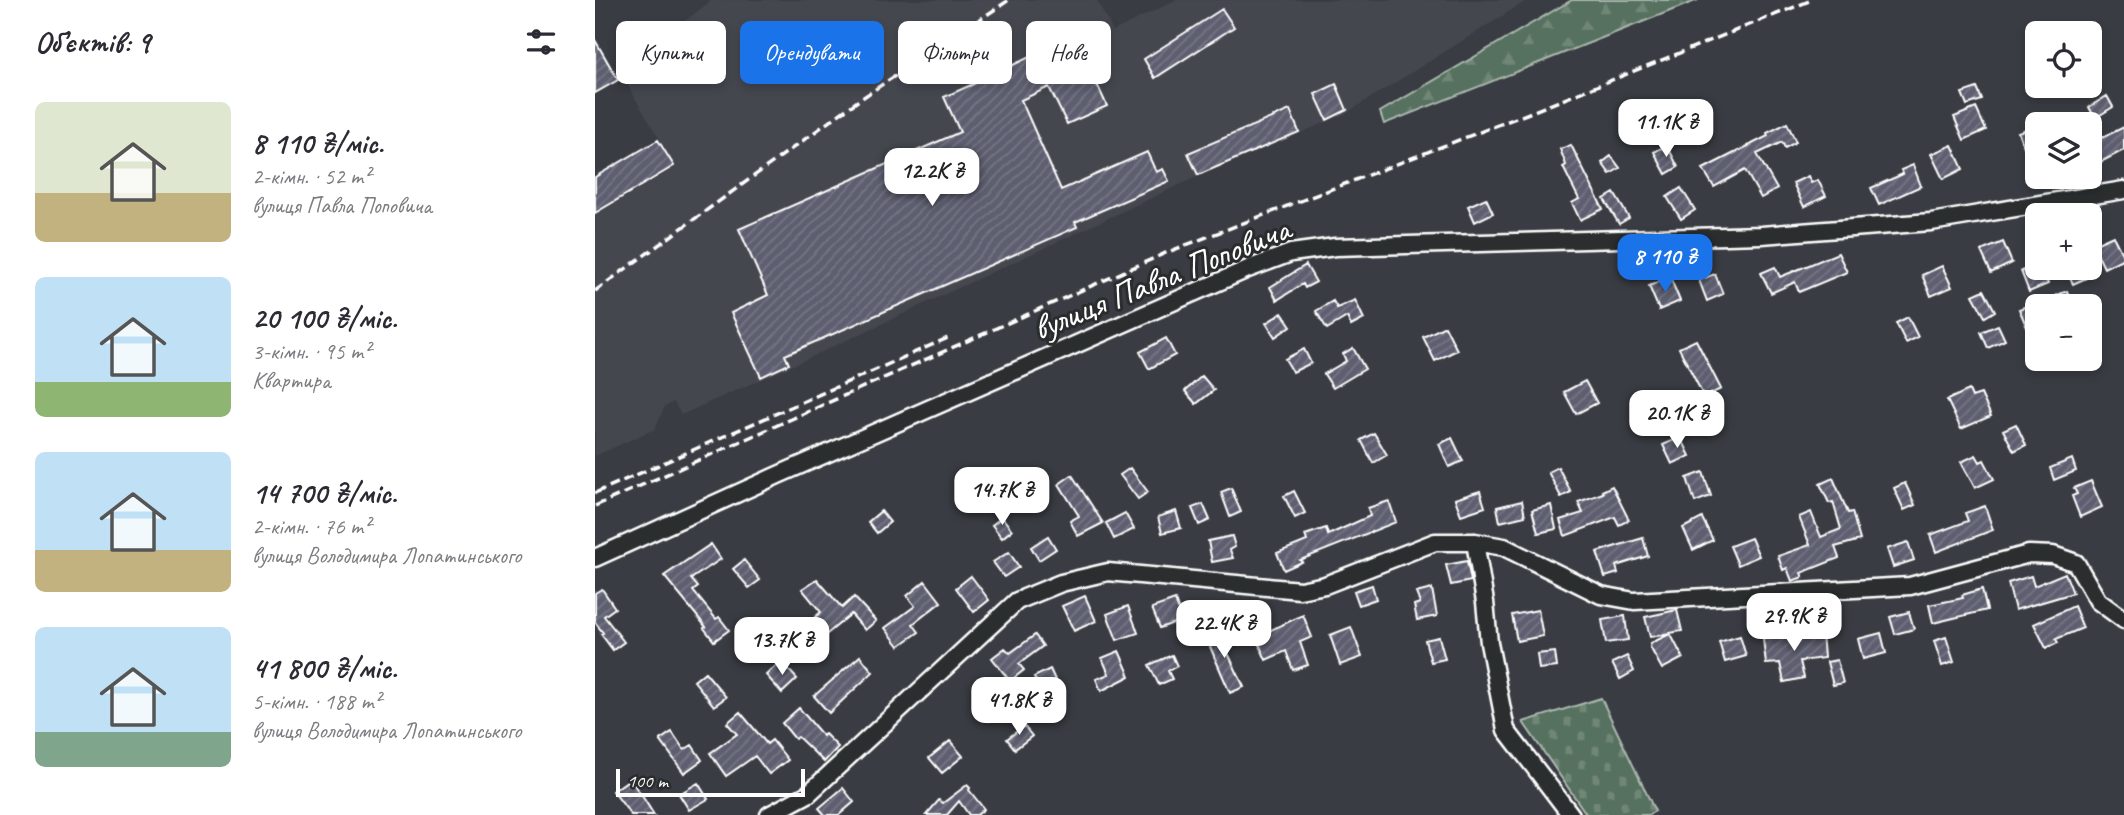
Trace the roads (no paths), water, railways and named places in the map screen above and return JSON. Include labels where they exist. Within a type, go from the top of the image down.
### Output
[{"type":"street","name":"вулиця Павла Поповича","points":[[595,558],[1222,280],[1291,253],[1335,247],[1761,235],[1931,222],[2124,190]]},
{"type":"street","points":[[768,815],[808,794],[1017,601],[1061,583],[1108,572],[1300,590],[1325,585],[1435,542],[1475,541],[1504,547],[1601,596],[1634,601],[1910,586],[2029,554],[2053,555],[2076,563],[2098,601],[2124,620]]},
{"type":"street","points":[[1475,541],[1489,643],[1507,730],[1571,815]]},
{"type":"railway","points":[[595,291],[859,100],[1009,0]]},
{"type":"railway","points":[[595,506],[1168,252],[1529,113],[1812,0]]},
{"type":"railway","points":[[595,493],[950,337]]}]
